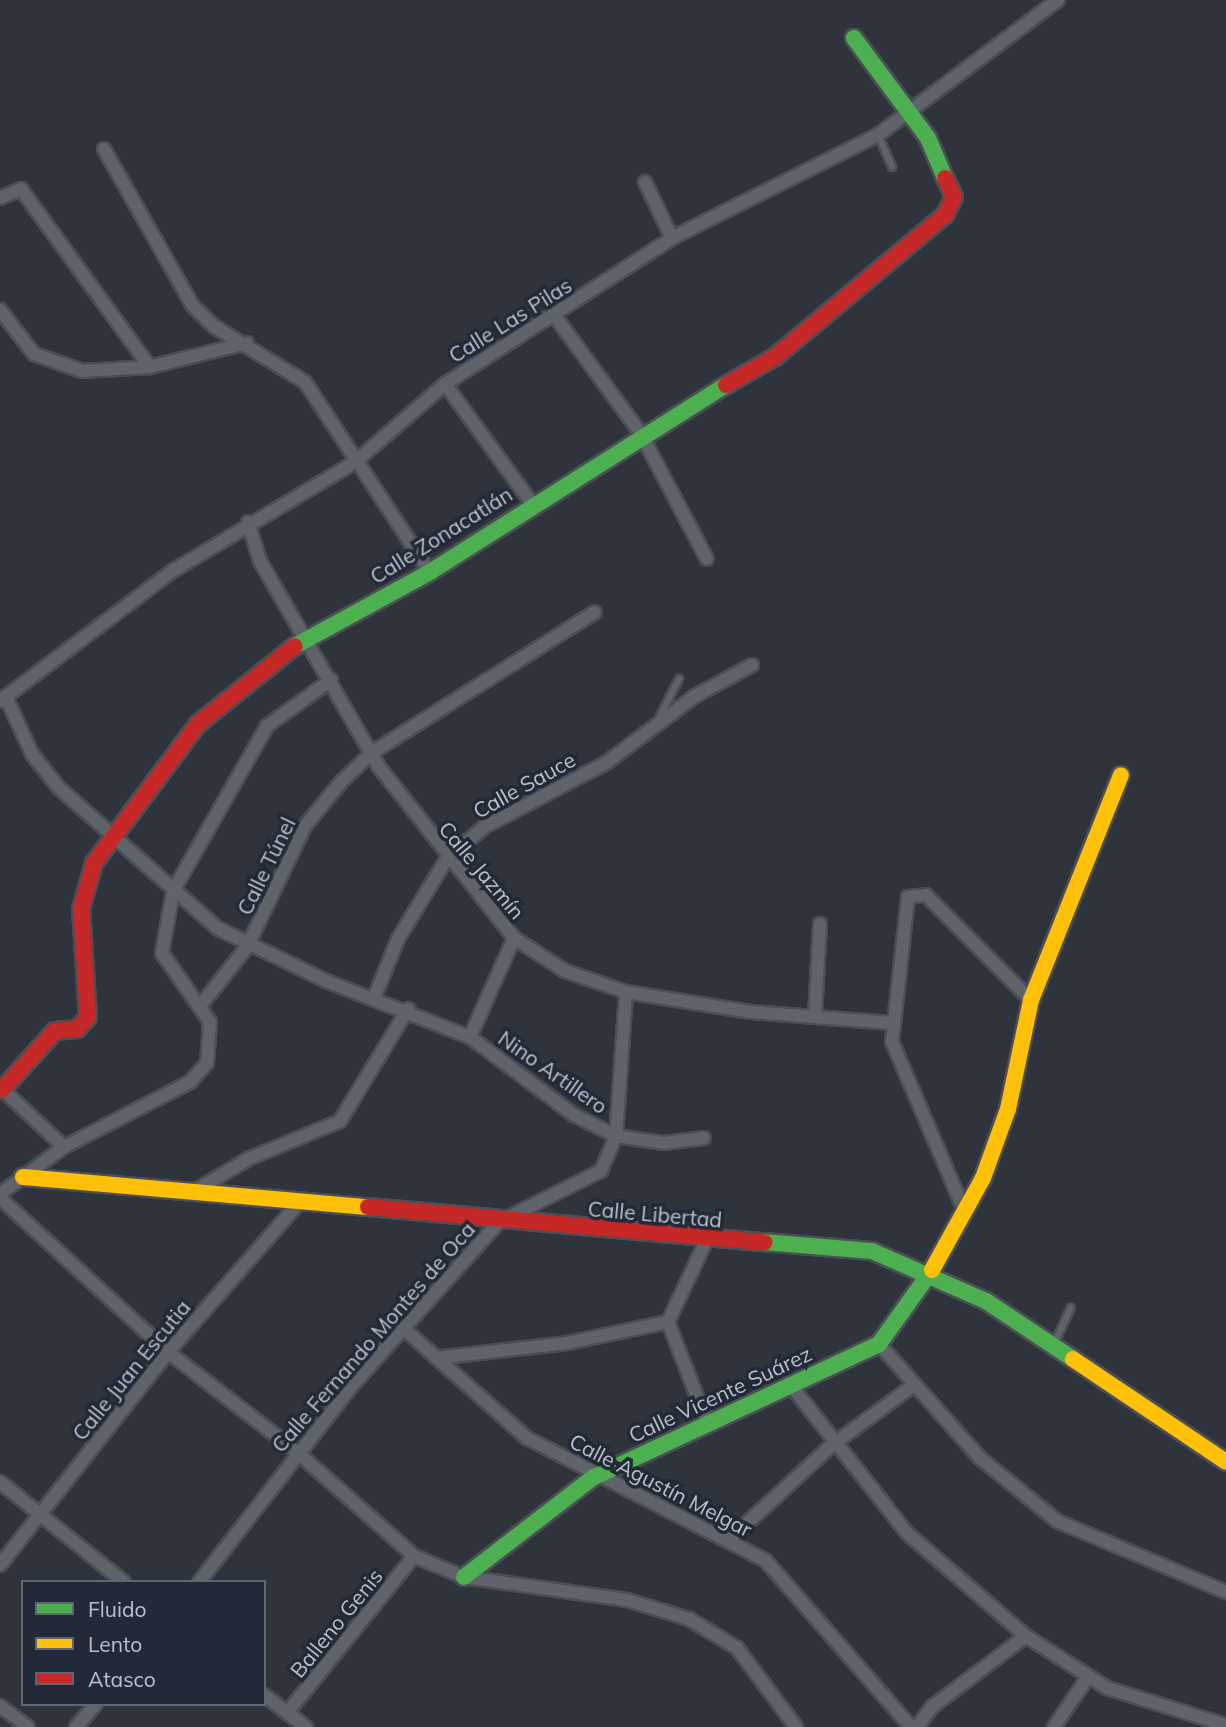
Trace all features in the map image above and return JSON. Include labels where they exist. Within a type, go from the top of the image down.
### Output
[{"type":"street","name":"Calle Las Pilas","points":[[3,699],[248,522],[355,461],[445,384],[672,238],[878,135],[912,113],[1058,0]]},
{"type":"street","points":[[854,38],[912,113]]},
{"type":"street","name":"Calle Zonacatlán","points":[[1,1088],[55,1031],[76,1029],[88,1017],[81,909],[94,863],[198,724],[305,639],[430,572],[531,502],[802,338],[868,274],[945,215],[954,197],[912,113]]},
{"type":"street","points":[[104,149],[193,306],[305,382],[430,572]]},
{"type":"street","points":[[645,182],[672,238]]},
{"type":"street","points":[[0,198],[22,189],[150,367]]},
{"type":"street","points":[[0,310],[34,354],[82,371],[150,367],[247,343]]},
{"type":"street","points":[[554,315],[640,434],[707,559]]},
{"type":"street","points":[[445,384],[531,502]]},
{"type":"street","name":"Calle Jazmín","points":[[248,522],[260,561],[373,752],[446,860],[514,938],[565,971],[626,992],[892,1023]]},
{"type":"street","name":"Calle Túnel","points":[[201,1005],[247,947],[305,826],[373,752],[595,612]]},
{"type":"street","name":"Calle Sauce","points":[[374,998],[398,939],[446,860],[495,821],[650,734],[695,696],[752,665]]},
{"type":"street","points":[[331,680],[267,726],[173,891],[162,953],[179,984],[201,1005],[212,1044],[207,1063],[190,1082],[64,1147],[0,1196],[168,1352],[297,1452],[414,1556],[464,1577],[627,1600],[689,1619],[737,1648],[796,1727]]},
{"type":"street","name":"Nino Artillero","points":[[3,699],[32,754],[59,788],[115,835],[173,891],[247,947],[408,1009],[470,1037],[574,1115],[616,1136],[664,1143],[704,1138]]},
{"type":"street","points":[[1121,775],[1031,1000],[998,1141],[963,1215],[929,1274],[879,1344],[980,1458],[1056,1521],[1226,1592]]},
{"type":"street","points":[[963,1215],[891,1042],[902,908],[918,892],[1031,1000]]},
{"type":"street","points":[[815,1016],[820,924]]},
{"type":"street","points":[[470,1037],[514,938]]},
{"type":"street","name":"Calle Fernando Montes de Oca","points":[[201,1580],[297,1452],[403,1328],[499,1222],[589,1180],[609,1160],[616,1136],[626,992]]},
{"type":"street","points":[[190,1194],[250,1158],[340,1121],[408,1009]]},
{"type":"street","points":[[1,1088],[64,1147]]},
{"type":"street","name":"Calle Libertad","points":[[23,1177],[297,1205],[872,1251],[986,1301],[1226,1462]]},
{"type":"street","name":"Calle Juan Escutia","points":[[0,1565],[168,1352],[297,1205]]},
{"type":"street","points":[[707,1239],[668,1322],[707,1422]]},
{"type":"street","points":[[436,1358],[555,1345],[668,1322]]},
{"type":"street","name":"Calle Agustín Melgar","points":[[403,1328],[527,1438],[594,1477],[730,1539],[766,1561],[914,1727]]},
{"type":"street","name":"Calle Vicente Suárez","points":[[464,1577],[594,1477],[789,1383],[879,1344]]},
{"type":"street","points":[[789,1383],[832,1445],[907,1533],[1026,1636],[1088,1677],[1183,1722],[1226,1725]]},
{"type":"street","points":[[730,1539],[832,1445],[914,1385]]},
{"type":"street","points":[[0,1482],[41,1512],[122,1580]]},
{"type":"street","name":"Balleno Genis","points":[[287,1713],[414,1556]]},
{"type":"street","points":[[914,1727],[933,1706],[1026,1636]]},
{"type":"street","points":[[1054,1727],[1088,1677]]},
{"type":"street","points":[[266,1697],[306,1727]]},
{"type":"street","points":[[0,1706],[28,1727]]},
{"type":"street","points":[[76,1727],[94,1706]]},
{"type":"lane","points":[[878,135],[892,167]]},
{"type":"lane","points":[[650,734],[679,679]]},
{"type":"lane","points":[[1052,1347],[1071,1308]]},
{"type":"traffic: fast","points":[[854,38],[928,138],[945,178]]},
{"type":"traffic: fast","points":[[295,646],[430,572],[726,385]]},
{"type":"traffic: fast","points":[[764,1242],[872,1251],[986,1301],[1073,1359]]},
{"type":"traffic: fast","points":[[464,1577],[594,1477],[879,1344],[932,1270]]},
{"type":"traffic: slow","points":[[932,1270],[983,1178],[1008,1109],[1031,1000],[1121,775]]},
{"type":"traffic: slow","points":[[23,1177],[368,1207]]},
{"type":"traffic: slow","points":[[1073,1359],[1226,1462]]},
{"type":"traffic: jam","points":[[726,385],[775,357],[945,215],[954,197],[945,178]]},
{"type":"traffic: jam","points":[[2,1090],[55,1031],[77,1029],[88,1017],[81,909],[94,863],[198,724],[295,646]]},
{"type":"traffic: jam","points":[[368,1207],[764,1242]]}]
